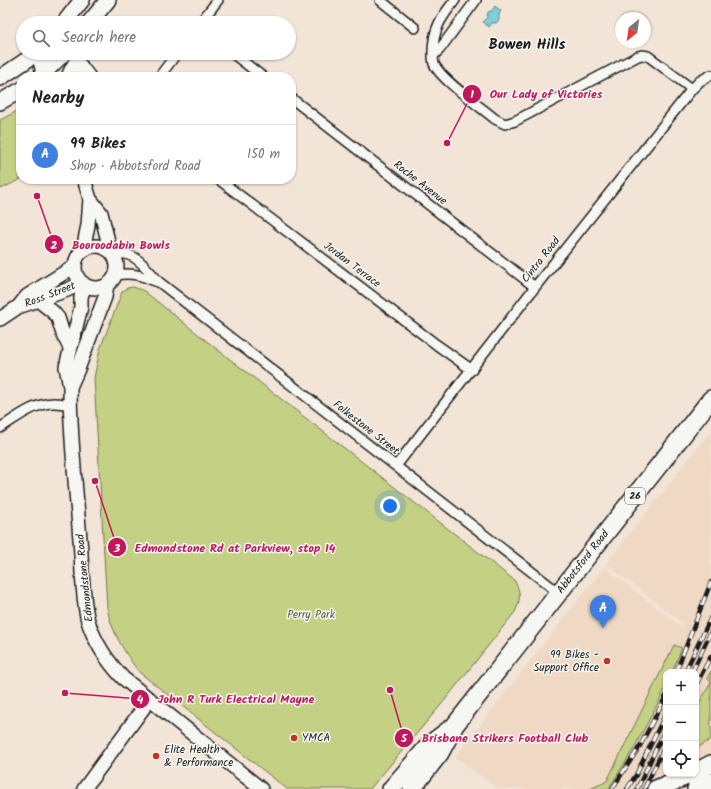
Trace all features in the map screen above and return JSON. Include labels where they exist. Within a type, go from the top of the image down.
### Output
[{"type":"highway","name":"Abbotsford Road","points":[[412,789],[440,753],[455,725],[711,399]]},
{"type":"highway","name":"Abbotsford Road","points":[[391,789],[430,744],[455,725]]},
{"type":"highway","points":[[699,770],[711,764]]},
{"type":"highway","points":[[659,788],[685,777]]},
{"type":"highway","points":[[696,789],[711,782]]},
{"type":"main road","points":[[69,16],[82,0]]},
{"type":"main road","points":[[95,16],[108,0]]},
{"type":"main road","points":[[0,78],[27,60]]},
{"type":"main road","points":[[49,72],[66,60]]},
{"type":"main road","points":[[0,102],[16,93]]},
{"type":"street","points":[[205,16],[218,0]]},
{"type":"street","points":[[380,0],[416,28]]},
{"type":"street","points":[[455,0],[438,23],[434,40],[434,64],[445,78],[495,120],[505,124],[515,121],[642,55],[651,58],[692,89]]},
{"type":"street","points":[[433,56],[440,49],[476,0]]},
{"type":"street","points":[[39,60],[42,72]]},
{"type":"street","points":[[70,72],[73,60]]},
{"type":"street","points":[[77,60],[85,72]]},
{"type":"street","points":[[163,72],[172,60]]},
{"type":"street","points":[[241,60],[257,72]]},
{"type":"street","name":"Cintra Road","points":[[396,466],[535,287],[692,89],[700,81],[711,75]]},
{"type":"street","name":"Roche Avenue","points":[[296,102],[535,287]]},
{"type":"street","points":[[86,184],[90,199],[85,240],[86,249]]},
{"type":"street","name":"Jordan Terrace","points":[[225,184],[472,370]]},
{"type":"street","points":[[90,199],[101,213],[110,251],[117,264],[116,275],[107,286],[96,288],[84,284],[78,278],[75,266],[80,253],[92,246],[99,246],[110,251]]},
{"type":"street","name":"Folkestone Street","points":[[110,251],[133,256],[159,282],[559,593]]},
{"type":"street","name":"Ross Street","points":[[18,308],[27,296],[75,266]]},
{"type":"street","name":"Folkestone Street","points":[[116,275],[127,273],[159,282]]},
{"type":"street","name":"Ross Street","points":[[0,319],[18,308],[84,284]]},
{"type":"street","name":"Edmondstone Road","points":[[84,284],[81,297],[81,307],[66,367],[70,387],[70,405],[84,594],[88,620],[96,642],[108,660],[123,678],[261,789]]},
{"type":"street","name":"Edmondstone Road","points":[[70,387],[105,296],[107,286]]},
{"type":"street","points":[[38,300],[58,318],[63,334],[70,348]]},
{"type":"street","points":[[0,428],[32,409],[42,405],[54,403],[70,405]]},
{"type":"street","points":[[84,789],[150,699]]},
{"type":"shaded area","points":[[711,430],[711,789],[601,789],[606,782],[590,789],[498,789],[455,757],[604,567],[683,628],[684,624],[606,564]]},
{"type":"green space","points":[[16,112],[16,182],[1,189],[0,187],[0,120]]},
{"type":"green space","name":"Perry Park","points":[[133,287],[144,291],[514,580],[516,584],[519,596],[515,612],[445,700],[370,789],[287,789],[139,672],[124,650],[115,633],[107,608],[94,378],[100,349],[122,292],[127,288]]},
{"type":"green space","points":[[674,645],[682,648],[673,669],[663,669],[663,692],[633,750],[609,788],[590,789],[607,781]]},
{"type":"green space","points":[[711,671],[711,682],[707,678]]},
{"type":"green space","points":[[711,682],[711,739],[699,747],[699,705]]},
{"type":"water","points":[[495,6],[501,11],[499,14],[499,20],[496,23],[492,23],[489,27],[483,22],[487,17],[488,12],[492,11]]},
{"type":"railway","points":[[677,669],[711,582]]},
{"type":"railway","points":[[686,669],[711,617]]},
{"type":"railway","points":[[693,669],[711,632]]},
{"type":"railway","points":[[699,679],[711,656]]},
{"type":"railway","points":[[612,789],[640,746],[663,702]]},
{"type":"railway","points":[[627,789],[636,775],[663,719]]},
{"type":"railway","points":[[637,789],[663,734]]},
{"type":"railway","points":[[644,789],[663,750]]},
{"type":"place","name":"Our Lady of Victories","points":[[447,143]]},
{"type":"place","name":"Booroodabin Bowls","points":[[37,196]]},
{"type":"place","name":"Edmondstone Rd at Parkview, stop 14","points":[[95,481]]},
{"type":"place","name":"99 Bikes","points":[[603,628]]},
{"type":"place","name":"99 Bikes - Support Office","points":[[607,661]]},
{"type":"place","name":"Brisbane Strikers Football Club","points":[[390,690]]},
{"type":"place","name":"John R Turk Electrical Mayne","points":[[65,693]]},
{"type":"place","name":"YMCA","points":[[294,738]]},
{"type":"place","name":"Elite Health & Performance","points":[[156,756]]},
{"type":"district","name":"Bowen Hills","points":[[527,45]]}]
